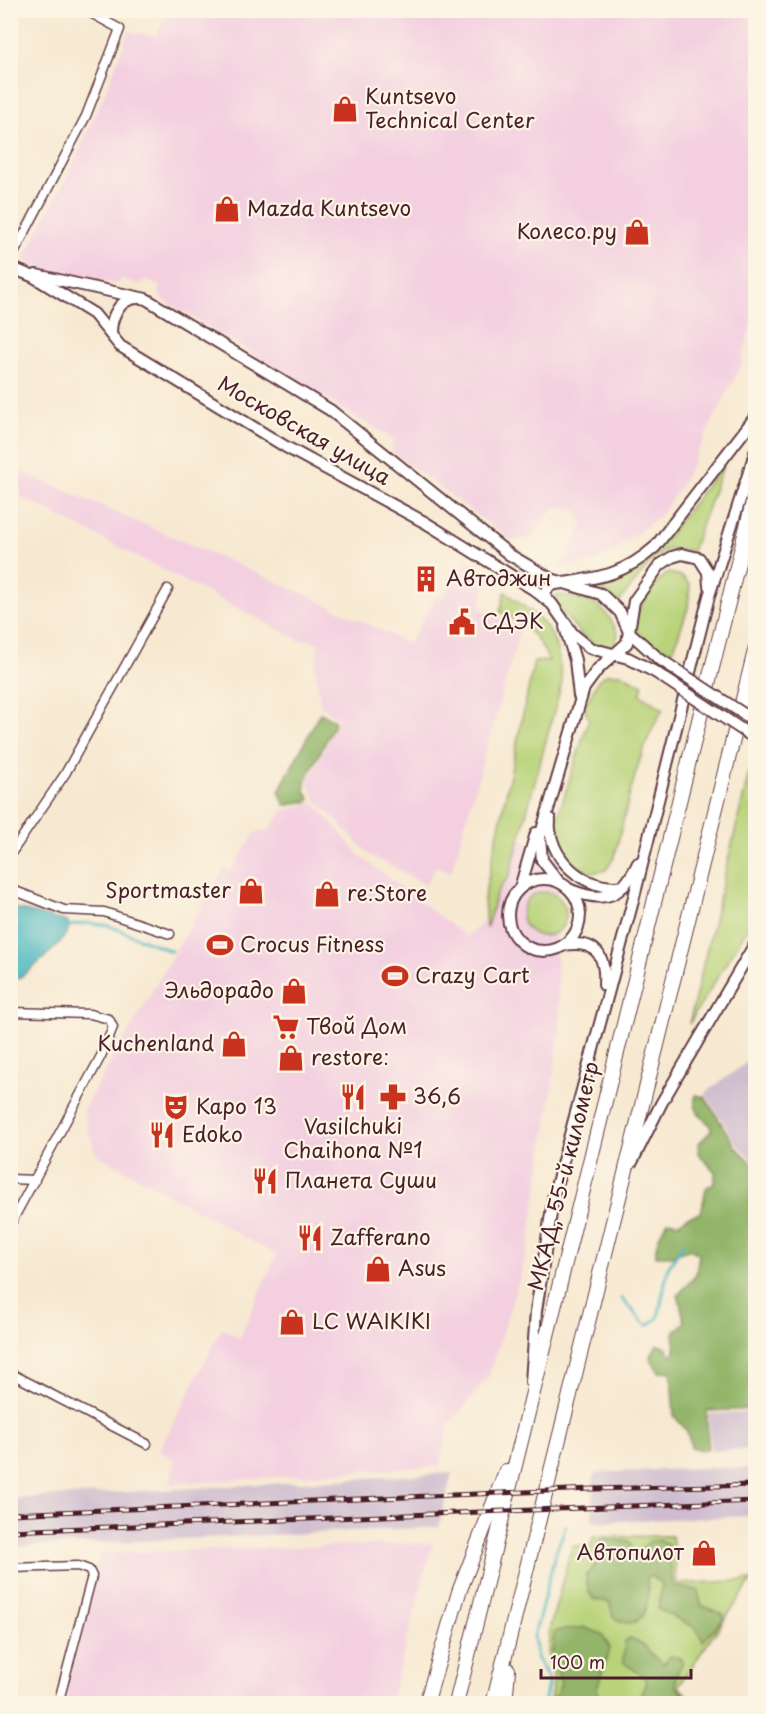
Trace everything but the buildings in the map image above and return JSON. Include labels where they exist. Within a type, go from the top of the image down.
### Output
[{"type":"highway","name":"МКАД, 55-й километр","points":[[456,1704],[756,490]]},
{"type":"highway","points":[[493,1704],[614,1210],[756,647]]},
{"type":"highway","points":[[426,1704],[463,1581],[523,1430]]},
{"type":"highway","points":[[506,1704],[511,1629]]},
{"type":"street","points":[[10,261],[86,116],[120,29],[85,10]]},
{"type":"street","name":"Московская улица","points":[[10,267],[27,273],[142,298],[330,410],[510,555],[537,572],[589,589],[611,602],[620,612],[629,632],[658,658],[756,722]]},
{"type":"street","name":"Московская улица","points":[[27,273],[94,315],[120,346],[286,447],[426,523],[507,572],[545,598],[573,634],[590,648],[634,661],[655,672],[756,738]]},
{"type":"street","points":[[111,333],[113,316],[122,303],[128,299],[142,298]]},
{"type":"street","points":[[545,598],[550,585],[618,573],[637,563],[655,547],[756,416]]},
{"type":"street","points":[[530,1404],[536,1311],[554,1194],[648,841],[709,596],[756,450]]},
{"type":"street","points":[[648,841],[624,886],[600,898],[571,890],[559,882],[547,868],[540,853],[542,830],[579,702],[590,679],[627,643],[634,601],[660,566],[672,556],[682,554],[699,558],[708,572],[709,596]]},
{"type":"street","points":[[10,855],[65,774],[168,589]]},
{"type":"street","points":[[563,620],[575,660],[579,702]]},
{"type":"street","points":[[552,801],[550,838],[559,858],[586,880],[610,887],[624,886]]},
{"type":"street","points":[[552,801],[538,826],[520,888],[512,900],[508,913],[511,927],[518,939],[536,950],[550,950],[563,945],[574,936],[580,916],[578,902],[571,890]]},
{"type":"street","points":[[520,888],[539,879],[559,882]]},
{"type":"street","points":[[10,889],[64,910],[104,912],[170,934]]},
{"type":"street","points":[[614,1210],[640,1146],[662,1102],[756,942]]},
{"type":"street","points":[[563,945],[586,945],[602,958],[605,970],[603,1005]]},
{"type":"street","points":[[10,1012],[104,1016],[112,1022],[111,1032],[10,1225]]},
{"type":"street","points":[[10,1179],[34,1180]]},
{"type":"street","points":[[10,1373],[147,1444]]},
{"type":"street","points":[[10,1568],[78,1566],[89,1570],[92,1576],[58,1704]]},
{"type":"shaded area","points":[[168,11],[755,11],[755,307],[741,365],[679,489],[659,516],[605,557],[575,566],[561,564],[584,525],[575,508],[553,508],[530,538],[512,541],[391,451],[394,440],[159,297],[160,287],[147,280],[137,285],[122,278],[118,284],[51,272],[23,260],[72,167],[129,31],[156,37]]},
{"type":"shaded area","points":[[20,471],[307,595],[409,644],[436,596],[442,599],[468,561],[489,575],[479,608],[521,627],[451,873],[436,866],[426,885],[370,855],[318,802],[307,783],[339,719],[321,706],[315,666],[319,643],[304,639],[303,642],[21,497]]},
{"type":"shaded area","points":[[314,802],[360,856],[467,937],[487,918],[487,889],[519,834],[529,846],[561,854],[555,921],[560,1032],[529,1247],[489,1376],[449,1425],[440,1466],[170,1484],[175,1459],[159,1451],[222,1328],[240,1338],[276,1255],[95,1153],[83,1110],[224,868],[231,871],[255,833],[270,830],[282,811]]},
{"type":"shaded area","points":[[755,1056],[755,1163],[736,1143],[705,1093]]},
{"type":"shaded area","points":[[755,1412],[755,1449],[711,1451],[709,1414]]},
{"type":"shaded area","points":[[755,1468],[755,1516],[592,1522],[594,1473]]},
{"type":"shaded area","points":[[452,1473],[439,1527],[11,1547],[11,1499]]},
{"type":"shaded area","points":[[433,1543],[390,1703],[63,1704],[100,1553]]},
{"type":"green space","points":[[724,463],[692,551],[668,549],[656,556],[618,603],[610,595],[592,586],[628,573],[657,550]]},
{"type":"green space","points":[[669,573],[681,576],[690,585],[688,608],[673,651],[642,637],[635,624],[642,605],[658,582]]},
{"type":"green space","points":[[505,592],[547,628],[557,649],[562,682],[509,877],[496,896],[486,928],[484,898],[534,662],[549,661],[530,631],[500,612]]},
{"type":"green space","points":[[558,595],[579,598],[602,609],[608,615],[618,634],[614,646],[603,646],[586,638],[549,597]]},
{"type":"green space","points":[[607,674],[621,674],[643,685],[640,694],[663,709],[639,762],[614,858],[606,870],[591,873],[561,850],[554,828],[589,719],[584,708],[598,680]]},
{"type":"green space","points":[[320,713],[333,719],[335,723],[305,782],[305,791],[310,798],[308,802],[285,805],[279,791]]},
{"type":"green space","points":[[749,773],[756,775],[755,916],[689,1024]]},
{"type":"green space","points":[[544,892],[560,898],[566,914],[560,930],[544,936],[528,930],[522,914],[528,898]]},
{"type":"green space","points":[[696,1095],[705,1097],[735,1146],[756,1167],[755,1409],[707,1411],[708,1448],[705,1451],[691,1447],[687,1431],[674,1416],[671,1375],[669,1371],[659,1372],[650,1358],[657,1345],[666,1347],[671,1356],[675,1352],[674,1332],[685,1323],[678,1295],[696,1275],[699,1254],[690,1249],[672,1256],[656,1256],[659,1238],[668,1221],[679,1223],[687,1217],[701,1213],[706,1188],[715,1182],[715,1172],[698,1153],[699,1143],[711,1131],[710,1125],[696,1108]]},
{"type":"green space","points":[[672,1536],[677,1584],[752,1580],[678,1686],[695,1703],[549,1703],[554,1680],[548,1655],[550,1627],[572,1546],[591,1546],[593,1537]]},
{"type":"green space","points":[[602,1540],[629,1541],[633,1550],[638,1552],[649,1542],[659,1540],[668,1544],[673,1586],[698,1590],[701,1605],[724,1615],[723,1620],[703,1641],[696,1628],[658,1609],[662,1584],[650,1575],[647,1579],[646,1606],[638,1620],[632,1623],[613,1617],[610,1602],[594,1600],[588,1591],[586,1576],[596,1564],[595,1548]]},
{"type":"green space","points":[[583,1627],[602,1634],[610,1648],[597,1688],[600,1703],[552,1703],[561,1684],[552,1655],[554,1633]]},
{"type":"green space","points":[[630,1638],[641,1643],[664,1664],[670,1656],[680,1658],[683,1662],[676,1676],[675,1686],[692,1703],[641,1703],[642,1692],[647,1683],[645,1678],[623,1662],[625,1641]]},
{"type":"water","points":[[10,907],[67,922],[69,926],[54,949],[11,983]]},
{"type":"waterway","points":[[68,926],[86,923],[107,925],[171,951]]},
{"type":"waterway","points":[[621,1298],[647,1326],[658,1318],[668,1268],[684,1243]]},
{"type":"waterway","points":[[544,1704],[549,1680],[537,1658],[534,1637],[555,1555],[566,1526]]},
{"type":"railway","points":[[10,1514],[592,1489],[756,1485]]},
{"type":"railway","points":[[10,1531],[756,1501]]},
{"type":"place","name":"Kuntsevo Technical Center","points":[[345,109]]},
{"type":"place","name":"Mazda Kuntsevo","points":[[227,209]]},
{"type":"place","name":"Колесо.ру","points":[[637,232]]},
{"type":"place","name":"Автоджин","points":[[426,579]]},
{"type":"place","name":"СДЭК","points":[[462,622]]},
{"type":"place","name":"Sportmaster","points":[[251,891]]},
{"type":"place","name":"re:Store","points":[[327,894]]},
{"type":"place","name":"Crocus Fitness","points":[[220,945]]},
{"type":"place","name":"Crazy Cart","points":[[395,976]]},
{"type":"place","name":"Эльдорадо","points":[[294,991]]},
{"type":"place","name":"Твой Дом","points":[[286,1027]]},
{"type":"place","name":"Kuchenland","points":[[234,1044]]},
{"type":"place","name":"restore:","points":[[291,1058]]},
{"type":"place","name":"Vasilchuki Chaihona №1","points":[[353,1097]]},
{"type":"place","name":"36,6","points":[[393,1097]]},
{"type":"place","name":"Каро 13","points":[[176,1107]]},
{"type":"place","name":"Edoko","points":[[162,1135]]},
{"type":"place","name":"Планета Суши","points":[[265,1181]]},
{"type":"place","name":"Zafferano","points":[[310,1238]]},
{"type":"place","name":"Asus","points":[[378,1269]]},
{"type":"place","name":"LC WAIKIKI","points":[[292,1322]]},
{"type":"place","name":"Автопилот","points":[[704,1553]]}]
